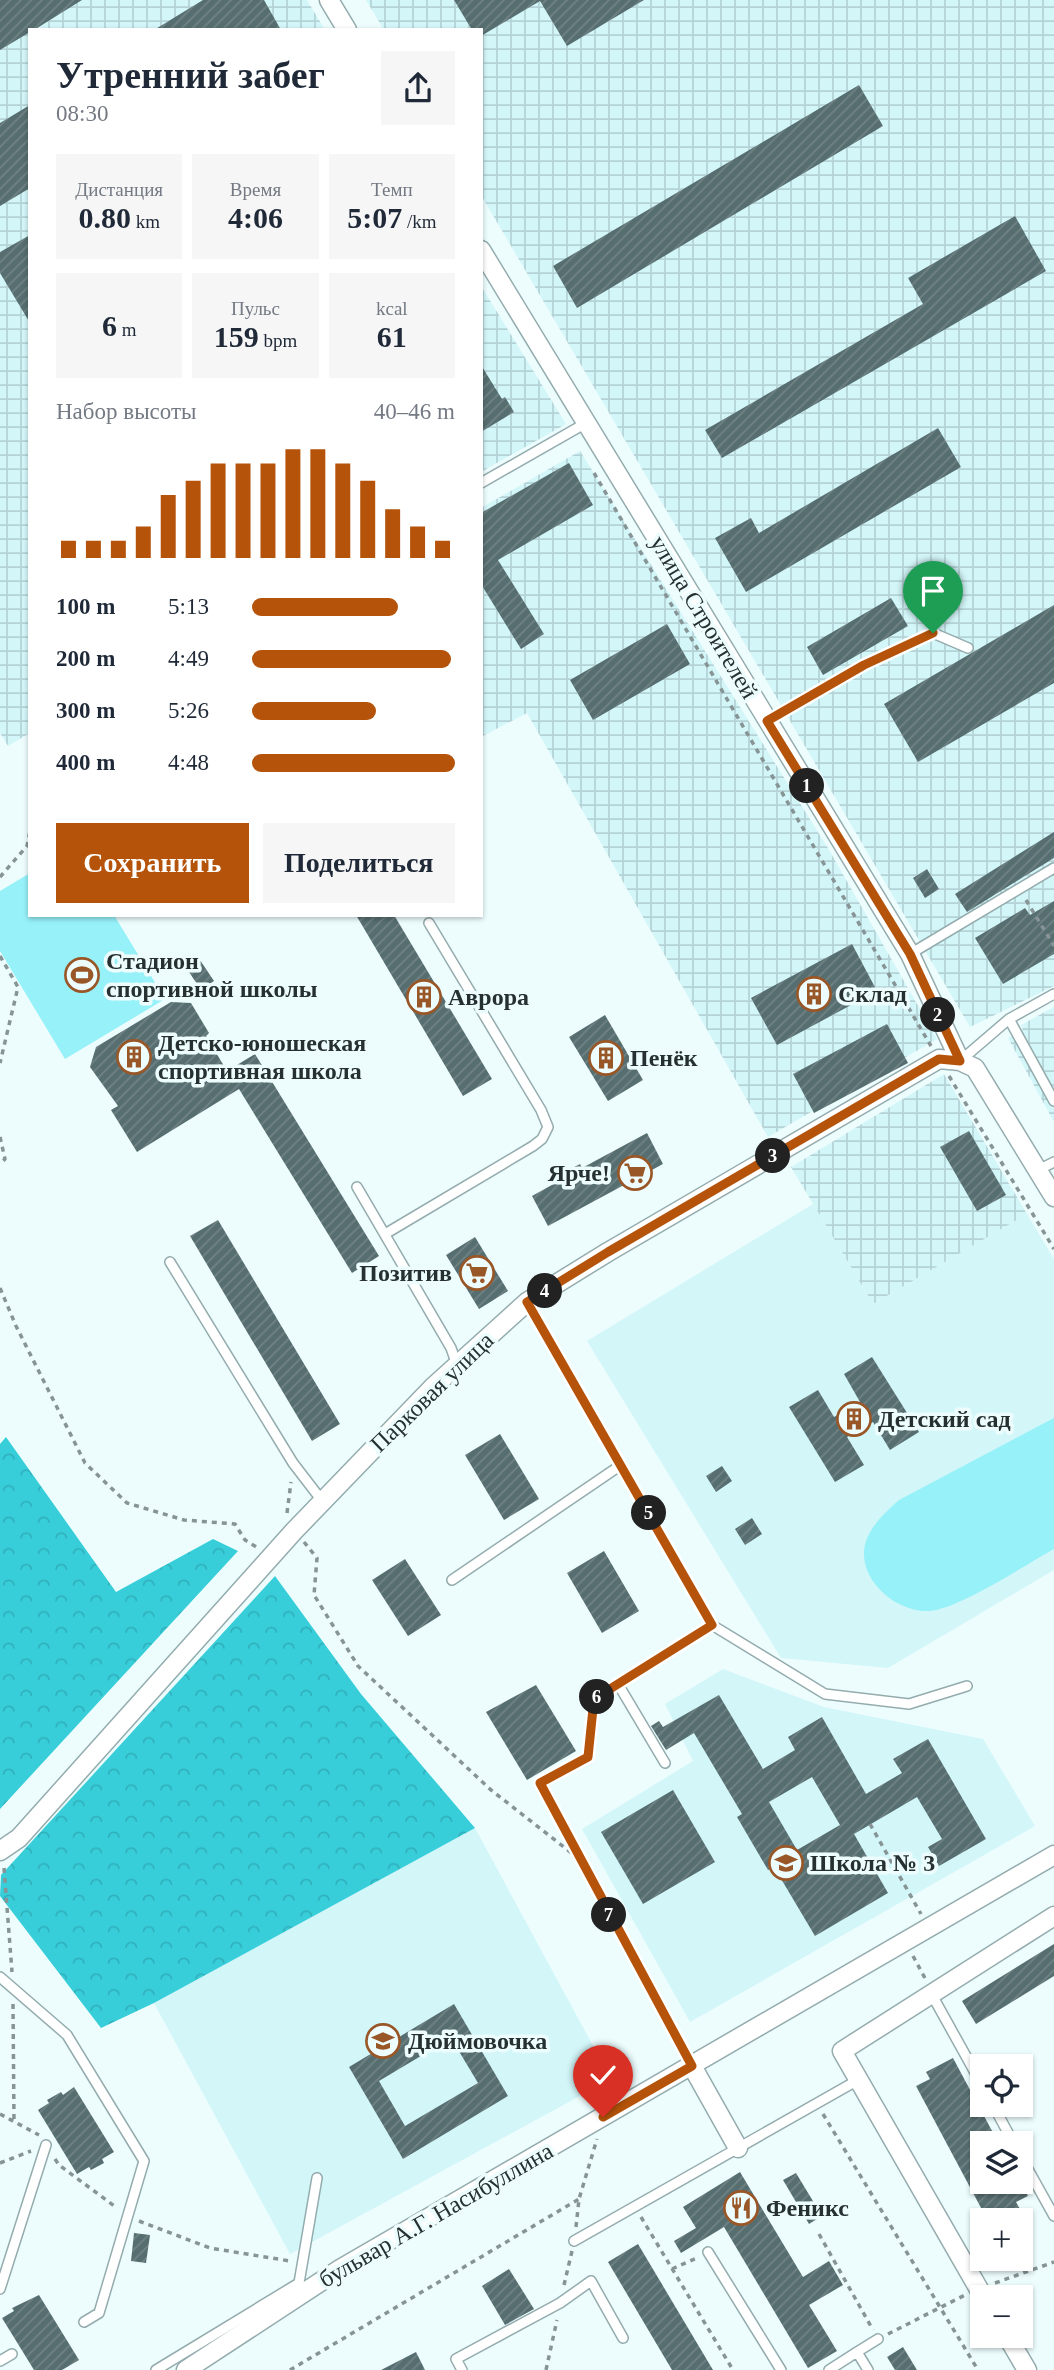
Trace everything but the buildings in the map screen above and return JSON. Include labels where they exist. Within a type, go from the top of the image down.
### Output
[{"type":"street","points":[[329,0],[346,28]]},
{"type":"street","name":"улица Строителей","points":[[483,253],[910,954],[960,1061],[975,1068],[1046,1166],[1054,1197]]},
{"type":"street","points":[[939,1059],[960,1061]]},
{"type":"street","name":"Парковая улица","points":[[0,1851],[19,1838],[294,1531],[433,1387],[527,1302],[939,1059]]},
{"type":"street","name":"бульвар А.Г. Насибуллина","points":[[186,2370],[340,2269],[1054,1855]]},
{"type":"street","points":[[976,2285],[842,2051],[1054,1916]]},
{"type":"street","points":[[692,2066],[738,2148]]},
{"type":"street","points":[[1014,2348],[1027,2370]]},
{"type":"lane","points":[[483,482],[586,423]]},
{"type":"lane","points":[[767,721],[864,665],[933,633],[968,648]]},
{"type":"lane","points":[[910,954],[1054,869]]},
{"type":"lane","points":[[384,1234],[533,1146],[542,1139],[548,1127],[541,1110],[429,923]]},
{"type":"lane","points":[[960,1061],[1009,1019],[1054,994]]},
{"type":"lane","points":[[1009,1019],[1054,1101]]},
{"type":"lane","points":[[357,1186],[451,1348],[457,1365]]},
{"type":"lane","points":[[170,1262],[293,1463],[323,1502]]},
{"type":"lane","points":[[527,1302],[712,1625],[825,1694],[909,1704],[967,1686]]},
{"type":"lane","points":[[452,1580],[621,1465]]},
{"type":"lane","points":[[594,1699],[712,1625]]},
{"type":"lane","points":[[618,1684],[665,1763]]},
{"type":"lane","points":[[0,1978],[67,2035],[144,2161],[99,2313],[84,2322]]},
{"type":"lane","points":[[932,1995],[970,2063]]},
{"type":"lane","points":[[574,2241],[858,2080]]},
{"type":"lane","points":[[0,2289],[46,2145]]},
{"type":"lane","points":[[1033,2175],[1051,2202],[1054,2216]]},
{"type":"lane","points":[[156,2370],[299,2283],[317,2178]]},
{"type":"lane","points":[[708,2252],[781,2370]]},
{"type":"lane","points":[[462,2370],[456,2359],[560,2304],[590,2281],[623,2338]]},
{"type":"lane","points":[[829,2370],[878,2339]]},
{"type":"lane","points":[[857,2352],[868,2370]]},
{"type":"lane","points":[[0,2361],[12,2354]]},
{"type":"path","points":[[591,468],[1054,1250]]},
{"type":"path","points":[[0,877],[27,846],[28,841]]},
{"type":"path","points":[[1020,889],[1054,946]]},
{"type":"path","points":[[0,956],[18,987],[0,1063]]},
{"type":"path","points":[[0,1138],[5,1159],[0,1164]]},
{"type":"path","points":[[0,1288],[16,1326],[85,1462],[127,1503],[184,1520],[235,1524],[245,1540],[260,1549]]},
{"type":"path","points":[[293,1463],[286,1520],[294,1531]]},
{"type":"path","points":[[317,1558],[314,1595],[358,1666],[491,1790],[578,1857]]},
{"type":"path","points":[[594,1699],[588,1757],[540,1783],[692,2066]]},
{"type":"path","points":[[870,1824],[919,1911]]},
{"type":"path","points":[[915,1960],[924,1976]]},
{"type":"path","points":[[817,2103],[978,2370]]},
{"type":"path","points":[[0,2114],[38,2134],[59,2165],[120,2210]]},
{"type":"path","points":[[546,2370],[574,2241],[579,2199],[603,2117]]},
{"type":"path","points":[[0,2163],[46,2145]]},
{"type":"path","points":[[290,2370],[579,2199]]},
{"type":"path","points":[[635,2207],[733,2370]]},
{"type":"path","points":[[130,2217],[210,2248],[301,2263]]},
{"type":"path","points":[[819,2234],[878,2339],[940,2306],[970,2296]]},
{"type":"path","points":[[672,2269],[708,2252]]},
{"type":"path","points":[[1000,2285],[1054,2262]]},
{"type":"shaded area","points":[[0,0],[307,0],[324,28],[28,28],[28,734],[8,746],[0,733]]},
{"type":"shaded area","points":[[366,0],[1054,0],[1054,986],[970,1027],[483,198],[483,28],[383,28]]},
{"type":"shaded area","points":[[483,289],[566,424],[483,471]]},
{"type":"shaded area","points":[[580,451],[828,848],[937,1039],[768,1137],[527,713],[483,736],[483,507]]},
{"type":"shaded area","name":"Стадион спортивной школы","points":[[28,874],[28,917],[115,917],[165,999],[65,1059],[0,951],[0,891]]},
{"type":"shaded area","points":[[1054,1007],[1054,1122],[1008,1038],[1023,1029],[1021,1025]]},
{"type":"shaded area","points":[[944,1074],[1027,1214],[873,1304],[791,1167]]},
{"type":"shaded area","points":[[813,1204],[873,1304],[1027,1214],[1054,1259],[1054,1570],[888,1668],[781,1658],[587,1341]]},
{"type":"shaded area","points":[[1054,1418],[1054,1549],[974,1595],[929,1611],[895,1602],[876,1586],[865,1564],[865,1545],[871,1530],[887,1511],[899,1500]]},
{"type":"shaded area","name":"Школа № 3","points":[[723,1669],[824,1707],[983,1739],[1035,1826],[690,2022],[582,1829],[693,1761],[665,1704]]},
{"type":"shaded area","name":"Дюймовочка","points":[[475,1828],[611,2079],[290,2254],[154,2003]]},
{"type":"green space","points":[[6,1437],[116,1592],[213,1539],[238,1551],[0,1809],[0,1444]]},
{"type":"green space","points":[[275,1576],[361,1694],[475,1828],[154,2003],[101,2028],[0,1896],[1,1875]]},
{"type":"place","name":"Стадион спортивной школы","points":[[82,975]]},
{"type":"place","name":"Склад","points":[[814,994]]},
{"type":"place","name":"Аврора","points":[[424,997]]},
{"type":"place","name":"Детско-юношеская спортивная школа","points":[[134,1057]]},
{"type":"place","name":"Пенёк","points":[[606,1058]]},
{"type":"place","name":"Ярче!","points":[[635,1173]]},
{"type":"place","name":"Позитив","points":[[477,1273]]},
{"type":"place","name":"Детский сад","points":[[854,1419]]},
{"type":"place","name":"Школа № 3","points":[[786,1863]]},
{"type":"place","name":"Дюймовочка","points":[[383,2041]]},
{"type":"place","name":"Феникс","points":[[741,2208]]},
{"type":"route","points":[[603,2117],[692,2066],[540,1783],[588,1757],[594,1699],[712,1625],[527,1302],[939,1059],[960,1061],[910,954],[767,721],[864,665],[933,633]]}]
